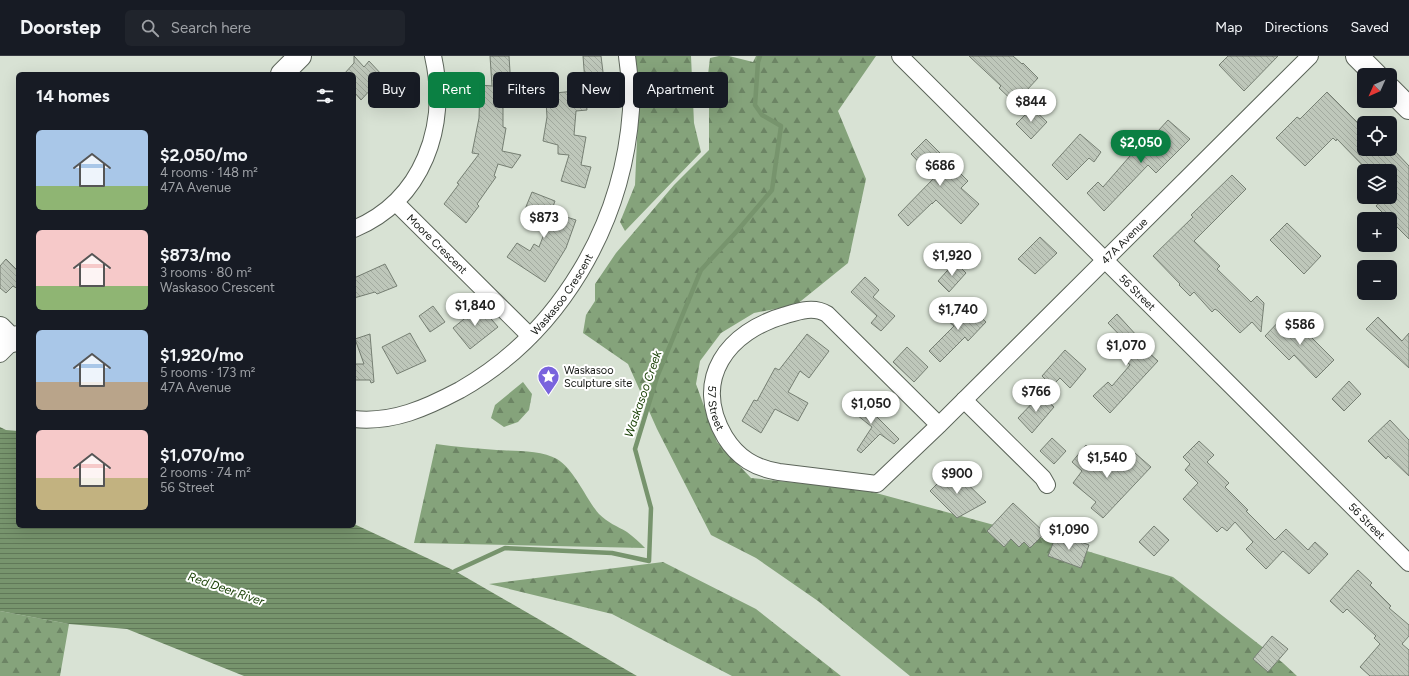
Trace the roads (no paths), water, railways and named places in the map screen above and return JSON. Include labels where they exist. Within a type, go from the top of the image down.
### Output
[{"type":"street","points":[[284,72],[300,56]]},
{"type":"street","points":[[356,229],[382,214],[396,203],[413,180],[425,158],[434,135],[437,113],[438,91],[433,56]]},
{"type":"street","name":"Waskasoo Crescent","points":[[356,418],[376,420],[394,418],[418,410],[445,398],[489,371],[530,336],[556,307],[588,259],[608,216],[622,167],[631,110],[627,56]]},
{"type":"street","name":"56 Street","points":[[900,56],[1409,563]]},
{"type":"street","name":"47A Avenue","points":[[939,424],[1310,56]]},
{"type":"street","points":[[1357,56],[1369,68]]},
{"type":"street","points":[[1397,96],[1409,108]]},
{"type":"street","name":"Moore Crescent","points":[[396,203],[530,336]]},
{"type":"street","name":"57 Street","points":[[809,310],[818,310],[827,314],[939,424],[878,484],[765,470],[755,466],[744,458],[728,440],[721,429],[714,410],[712,386],[718,368],[727,351],[741,336],[771,319],[809,310]]},
{"type":"street","points":[[964,400],[1043,478],[1047,485]]},
{"type":"water","name":"Red Deer River","points":[[0,427],[6,430],[16,431],[16,528],[356,528],[356,525],[455,571],[637,676],[244,676],[127,629],[69,624],[0,611]]},
{"type":"waterway","name":"Waskasoo Creek","points":[[452,575],[455,571],[505,548],[612,553],[649,561],[651,508],[635,449],[657,377],[701,270],[772,190],[781,126],[762,115],[755,105],[758,62],[760,56]]},
{"type":"place","name":"Waskasoo Sculpture site","points":[[549,396]]}]
